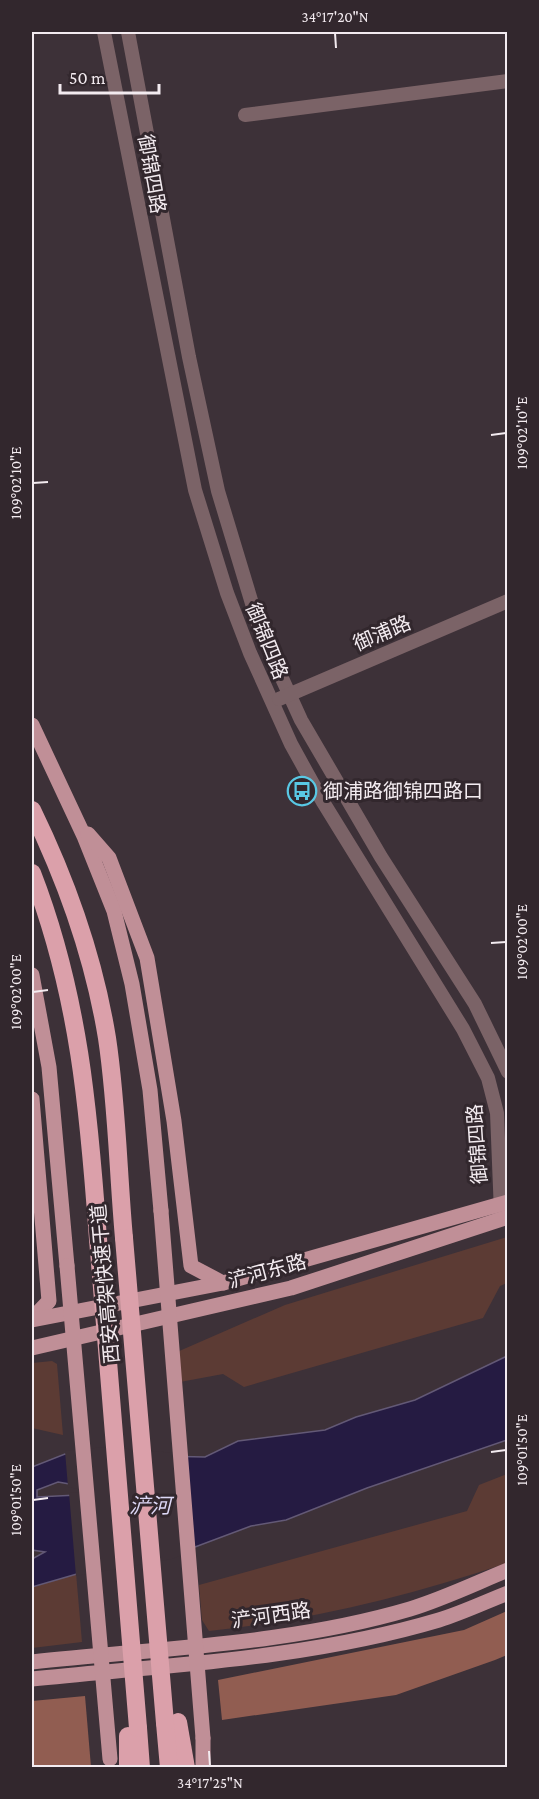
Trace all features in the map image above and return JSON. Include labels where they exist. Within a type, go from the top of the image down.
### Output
[{"type":"highway","name":"西安高架快速干道","points":[[32,810],[56,859],[81,926],[106,1038],[154,1615],[171,1722],[169,1767]]},
{"type":"highway","name":"西安高架快速干道","points":[[32,873],[57,944],[77,1031],[87,1101],[126,1599],[133,1728],[141,1767]]},
{"type":"highway","points":[[171,1722],[186,1767]]},
{"type":"highway","points":[[128,1767],[133,1728]]},
{"type":"main road","points":[[32,725],[77,821],[114,911],[132,984],[150,1090],[203,1738],[203,1767]]},
{"type":"main road","points":[[77,821],[109,858],[147,958],[174,1121],[191,1266],[223,1283]]},
{"type":"main road","points":[[32,975],[49,1067],[110,1763]]},
{"type":"main road","points":[[32,1100],[49,1301],[32,1320]]},
{"type":"main road","name":"浐河东路","points":[[32,1320],[223,1283],[504,1211]]},
{"type":"main road","name":"浐河东路","points":[[32,1348],[291,1288],[504,1211]]},
{"type":"main road","name":"浐河西路","points":[[32,1662],[258,1639],[332,1628],[412,1609],[507,1570]]},
{"type":"main road","name":"浐河西路","points":[[32,1679],[239,1659],[340,1642],[440,1620],[507,1593]]},
{"type":"street","name":"御锦四路","points":[[104,32],[195,490],[227,593],[291,744],[463,1029],[483,1067],[495,1097],[504,1211]]},
{"type":"street","name":"御锦四路","points":[[128,32],[189,357],[218,491],[260,630],[288,695],[381,857],[474,1004],[507,1072]]},
{"type":"street","points":[[245,115],[507,81]]},
{"type":"street","name":"御浦路","points":[[272,703],[507,601]]},
{"type":"shaded area","points":[[507,1237],[507,1283],[500,1286],[483,1318],[244,1387],[223,1374],[180,1382],[177,1352],[285,1305]]},
{"type":"shaded area","points":[[52,1361],[57,1364],[63,1435],[32,1428],[32,1363]]},
{"type":"shaded area","points":[[507,1474],[507,1563],[434,1586],[323,1613],[209,1631],[202,1620],[199,1585],[467,1511],[479,1485]]},
{"type":"shaded area","points":[[76,1573],[82,1642],[32,1648],[32,1587]]},
{"type":"shaded area","points":[[507,1611],[507,1655],[495,1660],[396,1695],[222,1720],[218,1680],[464,1630]]},
{"type":"shaded area","points":[[85,1696],[91,1767],[32,1767],[32,1701]]},
{"type":"water","name":"浐河","points":[[507,1356],[507,1440],[367,1488],[286,1520],[251,1526],[195,1547],[101,1567],[32,1587],[32,1559],[45,1552],[32,1550],[32,1467],[65,1454],[205,1457],[238,1441],[325,1430],[356,1417],[415,1400]],"holes":[[[58,1482],[98,1489],[98,1494],[37,1497],[37,1490]]]},
{"type":"pier","points":[[105,1447],[187,1454],[195,1550],[172,1559],[76,1576],[69,1493],[93,1492],[68,1487],[65,1451]]},
{"type":"place","name":"御浦路御锦四路口","points":[[302,791]]}]
